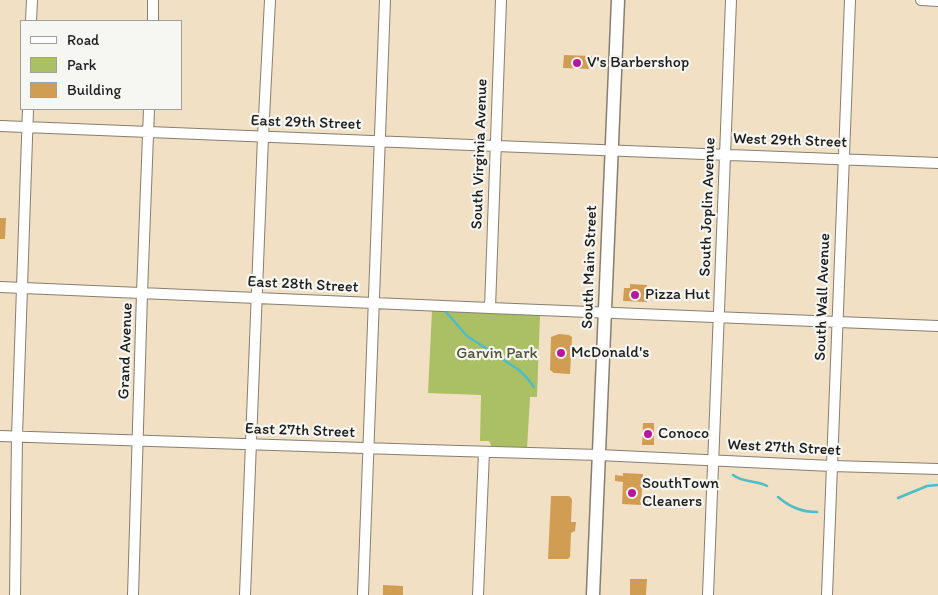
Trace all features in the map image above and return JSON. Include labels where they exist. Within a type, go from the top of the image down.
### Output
[{"type":"main road","name":"South Main Street","points":[[594,595],[618,0]]},
{"type":"street","points":[[31,20],[32,0]]},
{"type":"street","points":[[153,0],[153,20]]},
{"type":"street","points":[[246,595],[270,0]]},
{"type":"street","points":[[363,595],[385,0]]},
{"type":"street","name":"South Virginia Avenue","points":[[490,308],[501,0]]},
{"type":"street","name":"South Joplin Avenue","points":[[708,595],[731,0]]},
{"type":"street","name":"South Wall Avenue","points":[[826,595],[850,0]]},
{"type":"street","points":[[921,0],[938,1]]},
{"type":"street","points":[[15,595],[17,436],[28,110]]},
{"type":"street","name":"Grand Avenue","points":[[133,595],[142,293],[150,110]]},
{"type":"street","name":"East 29th Street","points":[[0,126],[611,150]]},
{"type":"street","name":"West 29th Street","points":[[611,150],[938,162]]},
{"type":"street","name":"East 28th Street","points":[[0,287],[938,326]]},
{"type":"street","name":"East 27th Street","points":[[0,436],[599,455]]},
{"type":"street","points":[[478,595],[484,452]]},
{"type":"street","name":"West 27th Street","points":[[599,455],[938,469]]},
{"type":"green space","name":"Garvin Park","points":[[432,310],[540,315],[537,397],[530,397],[527,449],[492,447],[489,441],[480,441],[481,395],[428,393]]},
{"type":"building","name":"V's Barbershop","points":[[564,55],[592,56],[591,69],[563,68]]},
{"type":"building","points":[[0,218],[6,218],[5,239],[0,239]]},
{"type":"building","name":"Pizza Hut","points":[[630,284],[647,285],[647,302],[623,301],[624,288],[630,288]]},
{"type":"building","name":"McDonald's","points":[[559,334],[572,337],[570,374],[554,373],[550,370],[551,337]]},
{"type":"building","name":"Conoco","points":[[643,423],[654,423],[654,445],[642,445]]},
{"type":"building","name":"SouthTown Cleaners","points":[[623,473],[643,474],[641,505],[622,504],[623,482],[615,481],[615,475],[623,476]]},
{"type":"building","points":[[551,496],[569,496],[572,499],[571,522],[576,522],[575,531],[571,533],[570,557],[568,559],[548,559]]},
{"type":"building","points":[[630,579],[647,579],[646,595],[630,595]]},
{"type":"building","points":[[383,585],[403,586],[403,595],[383,595]]},
{"type":"waterway","points":[[446,312],[467,336],[519,370],[534,387]]},
{"type":"waterway","points":[[733,475],[737,478],[767,486]]},
{"type":"waterway","points":[[898,498],[927,486],[938,485]]},
{"type":"waterway","points":[[778,497],[796,508],[817,512]]},
{"type":"place","name":"V's Barbershop","points":[[577,63]]},
{"type":"place","name":"Pizza Hut","points":[[635,295]]},
{"type":"place","name":"McDonald's","points":[[561,353]]},
{"type":"place","name":"Conoco","points":[[648,434]]},
{"type":"place","name":"SouthTown Cleaners","points":[[632,493]]}]
